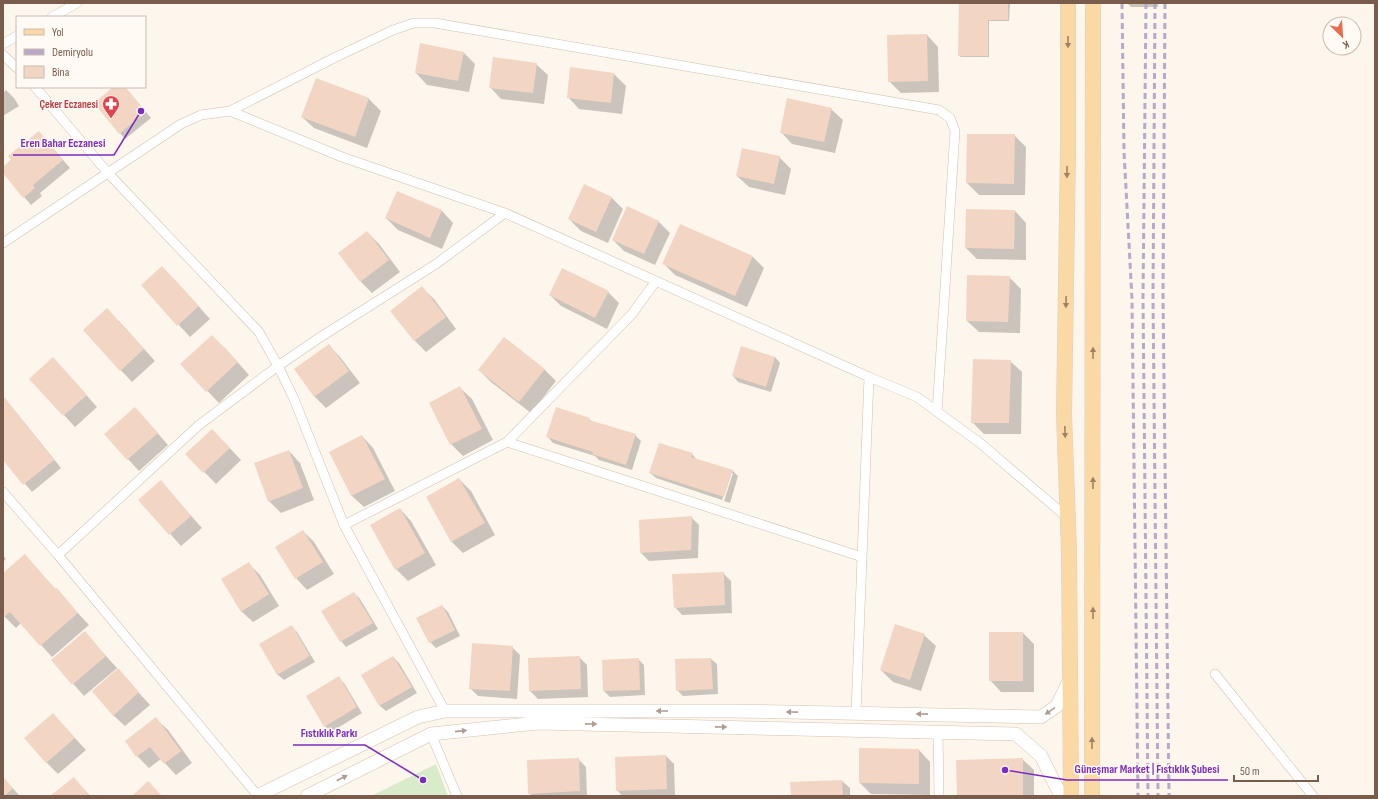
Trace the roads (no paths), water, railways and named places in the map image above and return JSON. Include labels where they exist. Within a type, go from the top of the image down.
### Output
[{"type":"main road","points":[[1068,3],[1068,142],[1064,415],[1068,518],[1071,796]]},
{"type":"main road","points":[[1092,796],[1093,3]]},
{"type":"street","points":[[54,16],[77,3]]},
{"type":"street","points":[[3,243],[181,124],[201,115],[230,111],[334,58],[394,30],[414,23],[435,23],[939,110],[950,118],[955,131],[937,412]]},
{"type":"street","points":[[3,44],[16,37]]},
{"type":"street","points":[[3,55],[16,67]]},
{"type":"street","points":[[36,88],[108,173],[259,332],[294,399],[344,525],[445,711]]},
{"type":"street","points":[[230,111],[342,157],[506,213],[869,377],[917,397],[980,443],[1068,518]]},
{"type":"street","points":[[58,555],[199,425],[278,366],[319,338],[436,264],[506,213]]},
{"type":"street","points":[[344,525],[506,442],[632,314],[656,281]]},
{"type":"street","points":[[856,713],[869,377]]},
{"type":"street","points":[[506,442],[862,557]]},
{"type":"street","points":[[3,492],[58,555],[258,796],[418,717],[445,711],[732,710],[1041,717],[1057,706],[1070,679]]},
{"type":"street","points":[[1215,674],[1312,796]]},
{"type":"street","points":[[308,796],[431,734],[538,723],[1016,734],[1041,756],[1061,796]]},
{"type":"street","points":[[938,732],[939,796]]},
{"type":"street","points":[[431,734],[457,796]]},
{"type":"railway","points":[[1122,3],[1124,152],[1132,299],[1138,796]]},
{"type":"railway","points":[[1146,3],[1143,298],[1148,796]]},
{"type":"railway","points":[[1155,3],[1153,296],[1158,796]]},
{"type":"railway","points":[[1165,3],[1163,295],[1169,796]]},
{"type":"place","name":"Eren Bahar Eczanesi","points":[[141,111]]},
{"type":"place","name":"Çeker Eczanesi","points":[[111,119]]},
{"type":"place","name":"Güneşmar Market | Fıstıklık Şubesi","points":[[1005,770]]},
{"type":"place","name":"Fıstıklık Parkı","points":[[423,780]]}]
